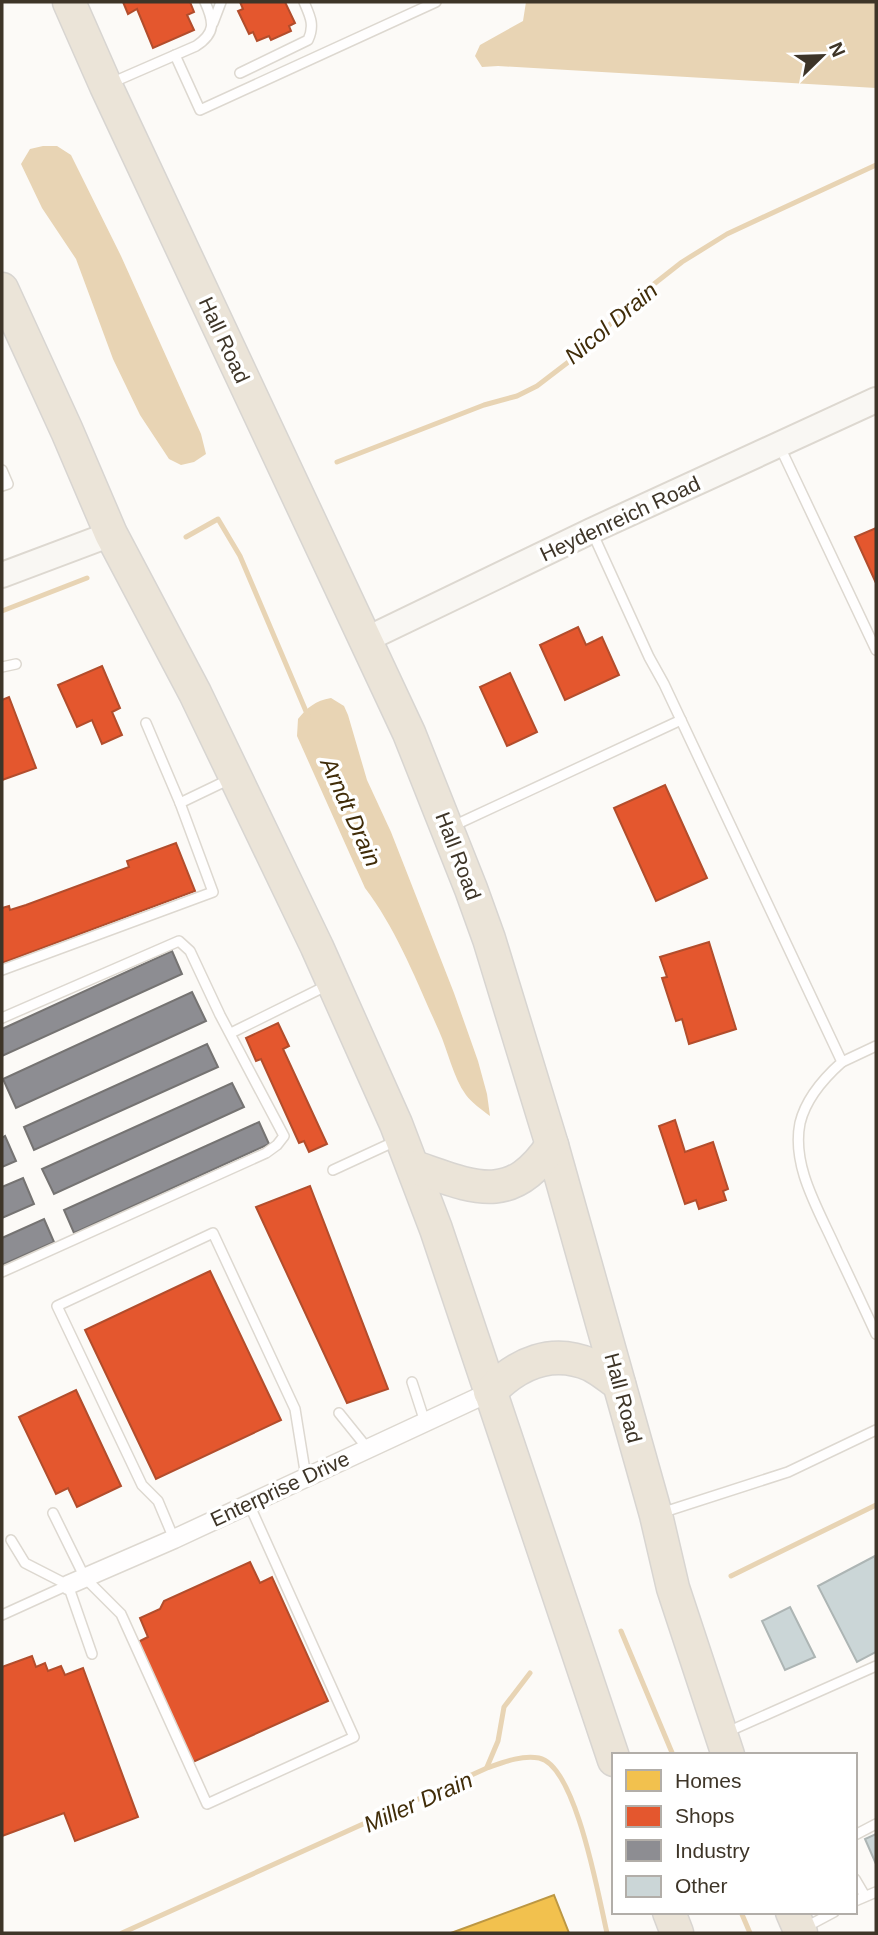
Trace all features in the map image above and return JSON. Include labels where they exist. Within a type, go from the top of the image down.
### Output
[{"type":"highway","name":"Hall Road","points":[[69,2],[409,733],[448,828],[489,939],[552,1145],[656,1515],[673,1588],[724,1745]]},
{"type":"highway","points":[[2,289],[111,534],[195,693],[332,983],[408,1153],[612,1753]]},
{"type":"highway","points":[[408,1153],[466,1185],[482,1188],[500,1186],[525,1177],[539,1165],[552,1145]]},
{"type":"highway","points":[[490,1392],[506,1375],[547,1358],[578,1360],[594,1366],[619,1384]]},
{"type":"highway","points":[[670,1914],[677,1933]]},
{"type":"street","name":"Heydenreich Road","points":[[365,640],[591,531],[876,400]]},
{"type":"street","points":[[2,575],[111,534]]},
{"type":"street","name":"Enterprise Drive","points":[[76,1581],[174,1539],[490,1392]]},
{"type":"lane","points":[[205,2],[210,12],[212,28]]},
{"type":"lane","points":[[106,86],[207,38],[220,2]]},
{"type":"lane","points":[[240,73],[307,40],[312,32],[312,20],[304,2]]},
{"type":"lane","points":[[175,55],[200,110],[436,2]]},
{"type":"lane","points":[[780,445],[876,650]]},
{"type":"lane","points":[[2,470],[8,484],[2,486]]},
{"type":"lane","points":[[591,531],[842,1062]]},
{"type":"lane","points":[[2,667],[16,664]]},
{"type":"lane","points":[[448,828],[681,720]]},
{"type":"lane","points":[[2,970],[213,892],[180,803],[146,723]]},
{"type":"lane","points":[[180,803],[235,777]]},
{"type":"lane","points":[[2,1018],[179,941],[190,951],[284,1136],[266,1153],[2,1272]]},
{"type":"lane","points":[[231,1033],[332,983]]},
{"type":"lane","points":[[876,1046],[842,1062],[820,1085],[805,1108],[799,1148],[810,1190],[876,1334]]},
{"type":"lane","points":[[333,1170],[408,1153]]},
{"type":"lane","points":[[174,1539],[158,1502],[142,1485],[57,1306],[213,1233],[295,1409],[306,1477]]},
{"type":"lane","points":[[412,1382],[425,1422]]},
{"type":"lane","points":[[339,1413],[368,1449]]},
{"type":"lane","points":[[656,1515],[788,1472],[876,1430]]},
{"type":"lane","points":[[11,1541],[25,1563],[76,1581],[121,1614],[207,1804],[354,1737],[249,1504]]},
{"type":"lane","points":[[53,1513],[76,1581],[92,1654]]},
{"type":"lane","points":[[2,1615],[76,1581]]},
{"type":"lane","points":[[724,1745],[876,1666]]},
{"type":"lane","points":[[857,1834],[876,1824]]},
{"type":"lane","points":[[857,1882],[865,1896]]},
{"type":"lane","points":[[857,1900],[876,1892]]},
{"type":"lane","points":[[798,1925],[828,1914]]},
{"type":"water","points":[[526,2],[876,2],[876,88],[482,67],[475,56],[480,45],[523,21]]},
{"type":"water","points":[[57,146],[71,155],[121,256],[201,434],[206,454],[194,462],[181,465],[169,459],[140,415],[113,359],[76,259],[42,208],[21,164],[30,149]]},
{"type":"water","points":[[331,698],[344,706],[348,715],[367,780],[391,832],[454,993],[478,1061],[490,1116],[468,1098],[461,1088],[414,975],[387,921],[365,888],[297,736],[298,719],[316,703]]},
{"type":"building: Homes","points":[[554,1895],[569,1933],[451,1933]]},
{"type":"building: Shops","points":[[123,2],[190,2],[194,12],[187,15],[194,30],[153,48],[137,9],[128,14]]},
{"type":"building: Shops","points":[[240,2],[285,2],[295,23],[289,26],[291,31],[271,40],[269,36],[257,41],[253,32],[249,34],[238,11],[243,9]]},
{"type":"building: Shops","points":[[876,528],[876,583],[855,537]]},
{"type":"building: Shops","points":[[578,627],[586,645],[602,637],[619,675],[565,700],[540,645]]},
{"type":"building: Shops","points":[[102,666],[120,708],[112,712],[122,735],[102,744],[92,720],[77,727],[58,685]]},
{"type":"building: Shops","points":[[510,673],[537,732],[507,746],[480,687]]},
{"type":"building: Shops","points":[[9,697],[36,768],[2,780],[2,700]]},
{"type":"building: Shops","points":[[665,785],[707,878],[656,901],[614,808]]},
{"type":"building: Shops","points":[[176,843],[195,891],[2,963],[2,908],[9,906],[10,910],[26,905],[129,867],[127,861]]},
{"type":"building: Shops","points":[[709,942],[736,1029],[689,1044],[682,1019],[676,1021],[662,978],[667,977],[660,957]]},
{"type":"building: Shops","points":[[278,1023],[289,1046],[283,1049],[327,1144],[309,1152],[304,1141],[299,1143],[261,1059],[256,1061],[246,1038]]},
{"type":"building: Shops","points":[[675,1120],[685,1152],[713,1142],[728,1189],[723,1191],[726,1200],[699,1209],[696,1200],[685,1204],[659,1126]]},
{"type":"building: Shops","points":[[310,1186],[388,1389],[347,1403],[256,1207]]},
{"type":"building: Shops","points":[[210,1271],[281,1420],[156,1479],[85,1330]]},
{"type":"building: Shops","points":[[76,1390],[121,1486],[77,1507],[68,1488],[56,1494],[19,1417]]},
{"type":"building: Shops","points":[[250,1562],[260,1583],[272,1577],[328,1701],[193,1762],[138,1642],[148,1637],[140,1618],[160,1609],[164,1601]]},
{"type":"building: Shops","points":[[32,1656],[36,1667],[45,1663],[48,1671],[61,1666],[65,1675],[83,1668],[138,1817],[75,1841],[64,1813],[2,1836],[2,1667]]},
{"type":"building: Industry","points":[[172,951],[182,974],[2,1056],[2,1029]]},
{"type":"building: Industry","points":[[192,992],[206,1021],[16,1108],[3,1079]]},
{"type":"building: Industry","points":[[207,1044],[218,1067],[34,1150],[24,1127]]},
{"type":"building: Industry","points":[[232,1083],[244,1107],[54,1194],[42,1169]]},
{"type":"building: Industry","points":[[259,1122],[269,1144],[74,1233],[64,1210]]},
{"type":"building: Industry","points":[[5,1136],[16,1161],[2,1167],[2,1138]]},
{"type":"building: Industry","points":[[23,1178],[34,1204],[2,1218],[2,1187]]},
{"type":"building: Industry","points":[[44,1219],[54,1242],[2,1265],[2,1238]]},
{"type":"building: Other","points":[[875,1556],[876,1652],[857,1662],[818,1586]]},
{"type":"building: Other","points":[[790,1607],[815,1657],[785,1670],[762,1621]]},
{"type":"building: Other","points":[[876,1834],[876,1864],[865,1839]]},
{"type":"waterway","name":"Nicol Drain","points":[[337,462],[484,405],[517,396],[537,386],[571,360],[682,262],[727,234],[876,165]]},
{"type":"waterway","name":"Arndt Drain","points":[[186,537],[218,519],[240,556],[308,716]]},
{"type":"waterway","name":"Nicol Drain","points":[[2,611],[87,578]]},
{"type":"waterway","name":"Arndt Drain","points":[[731,1576],[876,1505]]},
{"type":"waterway","points":[[621,1631],[672,1753]]},
{"type":"waterway","name":"Arndt Drain","points":[[487,1767],[498,1741],[504,1707],[530,1673]]},
{"type":"waterway","name":"Miller Drain","points":[[122,1933],[487,1768],[526,1757],[539,1758],[552,1766],[575,1807],[592,1865],[607,1933]]},
{"type":"waterway","points":[[742,1914],[750,1933]]}]
